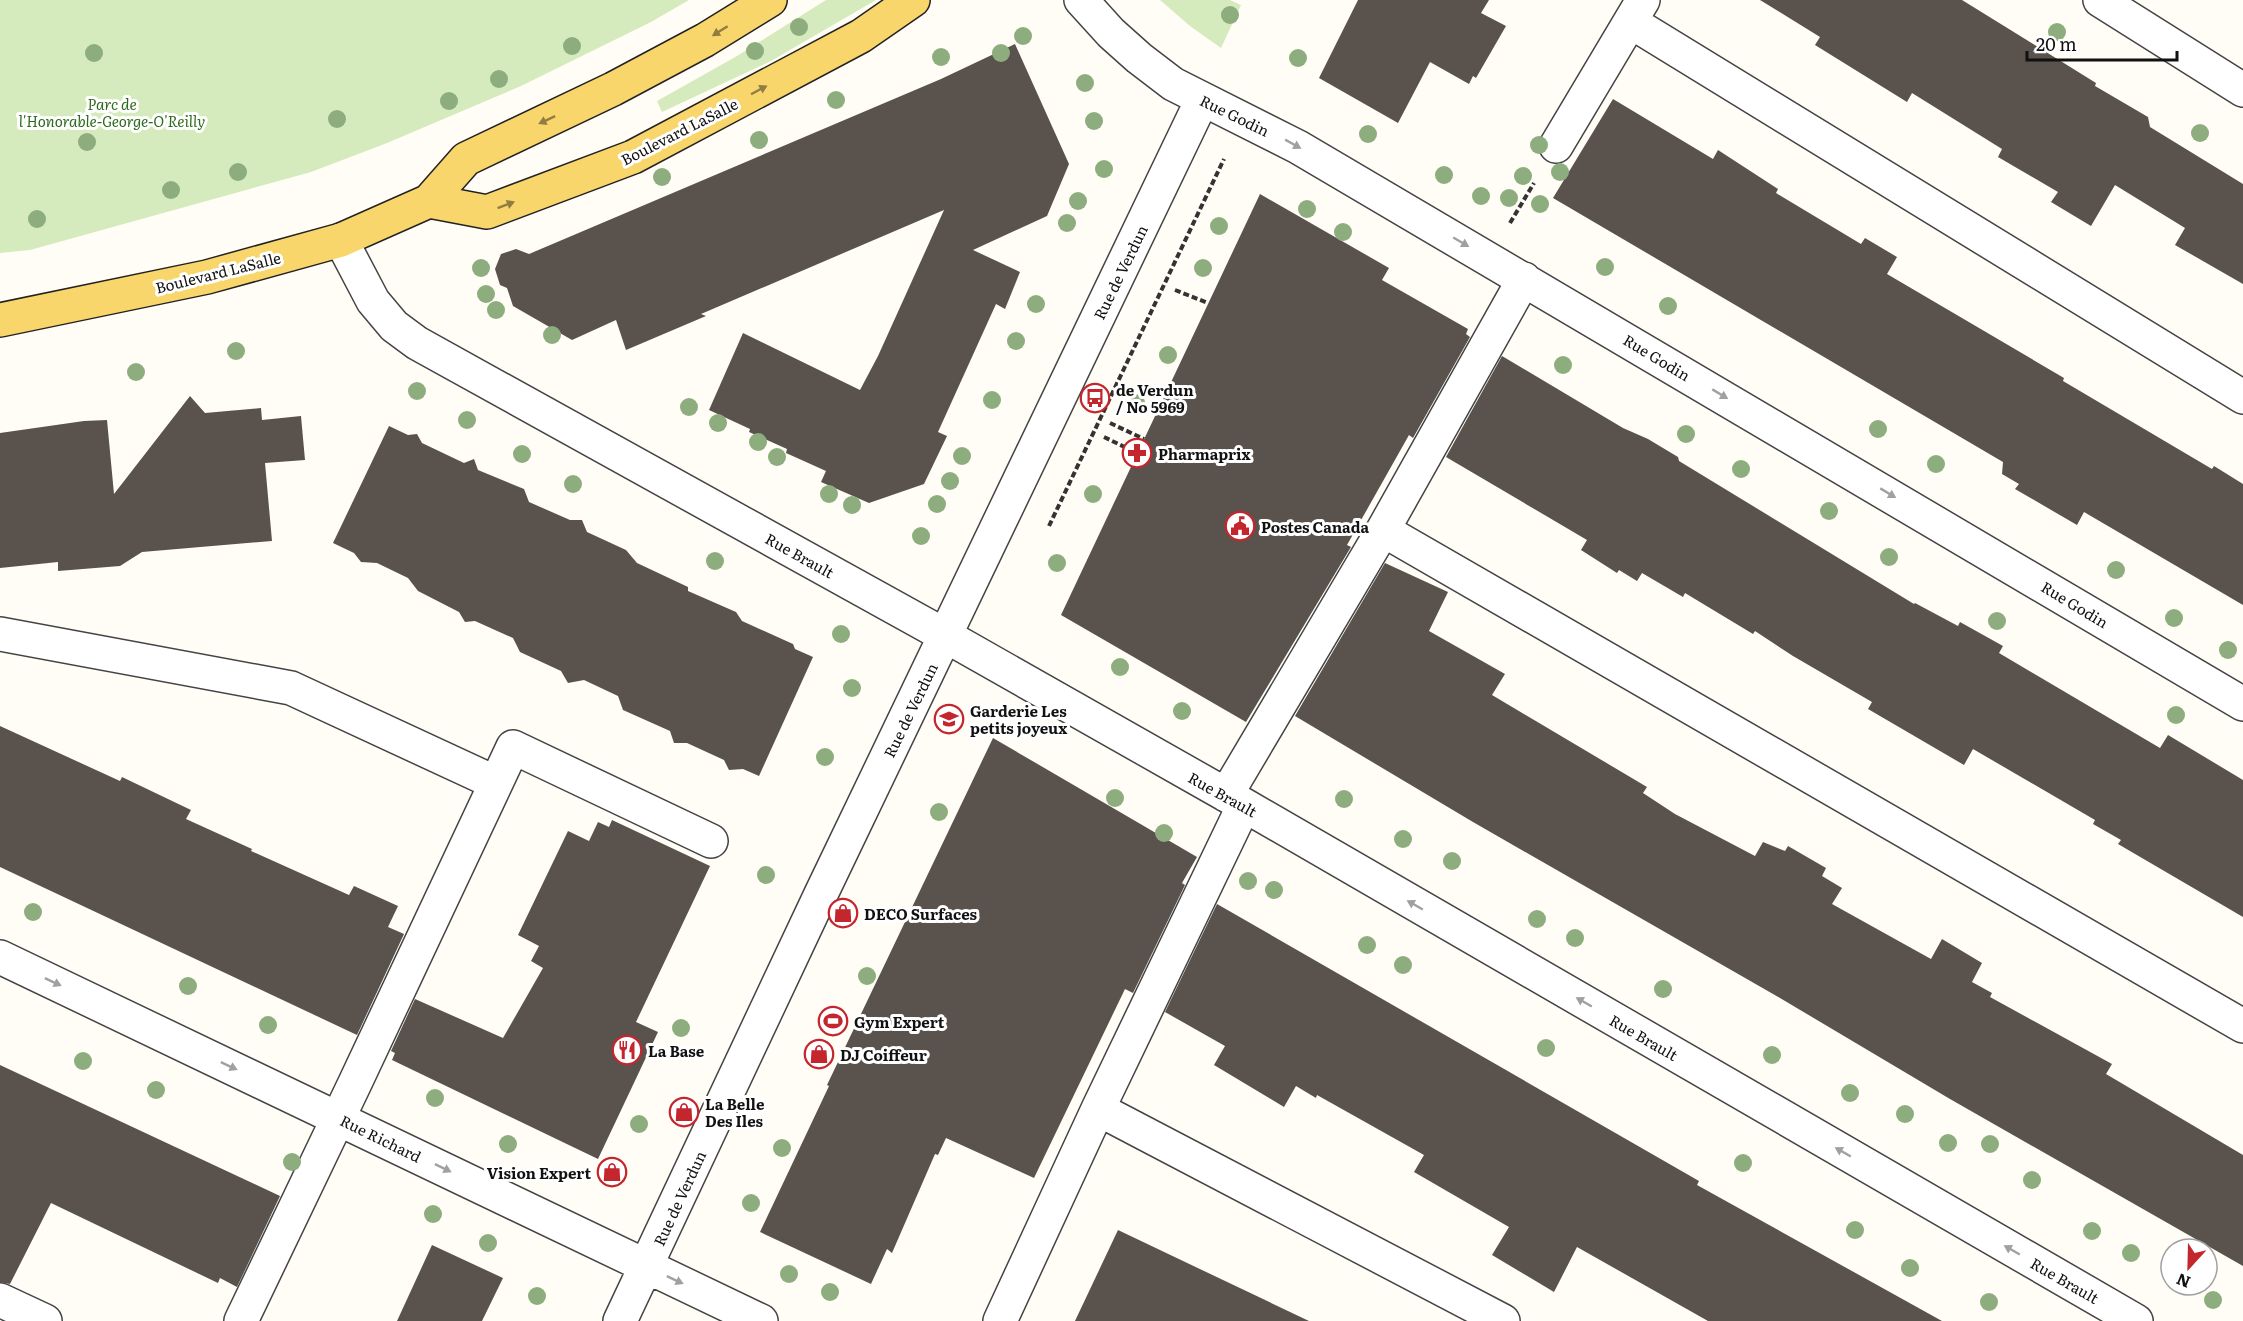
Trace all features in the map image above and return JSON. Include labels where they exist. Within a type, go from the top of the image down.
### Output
[{"type":"main road","name":"Boulevard LaSalle","points":[[0,320],[207,277],[341,240],[429,201],[466,159],[613,89],[705,40],[770,0]]},
{"type":"main road","name":"Boulevard LaSalle","points":[[429,201],[487,212],[633,157],[861,36],[913,0]]},
{"type":"street","name":"Rue Godin","points":[[1081,0],[1111,33],[1173,84],[1298,147],[2243,704]]},
{"type":"street","points":[[2100,0],[2243,90]]},
{"type":"street","points":[[1556,146],[1637,11],[2243,397]]},
{"type":"street","name":"Rue de Verdun","points":[[620,1321],[821,894],[1202,100]]},
{"type":"street","name":"Rue Brault","points":[[341,240],[373,301],[394,326],[417,343],[946,636],[1235,800],[2128,1319]]},
{"type":"street","points":[[1000,1321],[1098,1109],[1235,800],[1524,279]]},
{"type":"street","points":[[1383,530],[2243,1026]]},
{"type":"street","points":[[0,634],[291,688],[496,783]]},
{"type":"street","points":[[241,1321],[513,747],[711,841]]},
{"type":"street","name":"Rue Richard","points":[[0,957],[761,1321]]},
{"type":"street","points":[[1098,1109],[1503,1321]]},
{"type":"street","points":[[0,1300],[45,1321]]},
{"type":"path","points":[[1509,225],[1556,146]]},
{"type":"path","points":[[1175,290],[1208,303]]},
{"type":"path","points":[[1110,423],[1144,439]]},
{"type":"path","points":[[1104,437],[1137,453]]},
{"type":"green space","name":"Parc de l'Honorable-George-O'Reilly","points":[[0,0],[689,0],[651,22],[521,86],[387,143],[311,172],[30,250],[0,253]]},
{"type":"green space","points":[[826,0],[876,0],[771,61],[662,112],[657,101],[737,56]]},
{"type":"green space","points":[[1160,0],[1230,0],[1241,5],[1221,48],[1190,26]]},
{"type":"building","points":[[1358,0],[1489,0],[1481,13],[1506,26],[1476,78],[1473,76],[1469,84],[1430,62],[1398,123],[1319,78]]},
{"type":"building","points":[[1760,0],[1962,0],[2096,83],[2095,86],[2148,117],[2150,127],[2243,184],[2243,284],[2175,245],[2185,228],[2115,185],[2091,226],[2051,202],[2058,192],[1998,157],[2002,149],[1912,93],[1907,102],[1815,45],[1820,37]]},
{"type":"building","points":[[1015,44],[1069,164],[1047,216],[973,250],[1020,272],[1005,309],[996,304],[938,432],[947,436],[924,484],[869,503],[821,482],[826,471],[786,453],[787,449],[709,410],[743,333],[860,390],[878,356],[944,210],[701,314],[706,316],[626,350],[616,320],[572,340],[513,306],[507,288],[500,285],[495,269],[501,254],[516,249],[529,254],[941,79]]},
{"type":"building","points":[[1613,99],[1713,159],[1718,150],[1778,189],[1776,193],[1861,244],[1865,238],[1897,257],[1887,274],[2064,378],[2063,381],[2212,469],[2214,466],[2243,484],[2243,605],[2084,512],[2077,525],[2015,489],[2019,484],[2002,474],[2003,462],[1553,198]]},
{"type":"building","points":[[1260,194],[1389,268],[1382,280],[1468,329],[1466,334],[1470,337],[1413,438],[1409,435],[1347,545],[1351,547],[1246,722],[1061,615]]},
{"type":"building","points":[[1502,356],[1623,428],[1648,439],[1678,457],[1679,461],[1914,604],[1958,626],[1960,622],[2003,646],[1999,653],[2160,748],[2168,735],[2243,780],[2243,917],[2118,844],[2121,840],[2093,824],[2095,820],[1973,749],[1964,765],[1868,709],[1872,702],[1755,631],[1753,634],[1685,593],[1683,597],[1642,573],[1637,581],[1619,570],[1617,573],[1581,550],[1587,540],[1446,457]]},
{"type":"building","points":[[190,396],[205,413],[261,408],[262,420],[301,416],[305,460],[265,463],[272,541],[142,552],[120,566],[58,571],[58,562],[0,568],[0,433],[107,420],[114,494]]},
{"type":"building","points":[[389,426],[408,435],[417,434],[422,443],[464,463],[474,459],[478,470],[524,489],[529,502],[570,520],[582,520],[587,532],[626,550],[637,563],[688,587],[688,591],[736,612],[742,621],[793,644],[795,649],[813,657],[759,776],[743,769],[729,770],[724,760],[687,743],[674,743],[670,731],[623,710],[618,696],[584,680],[568,683],[561,671],[520,652],[513,638],[475,621],[465,622],[459,612],[418,591],[408,578],[377,563],[361,562],[354,553],[333,543]]},
{"type":"building","points":[[1385,563],[1448,592],[1429,631],[1505,674],[1492,695],[1647,787],[1643,793],[1675,814],[1755,856],[1763,842],[1785,851],[1788,846],[1826,868],[1822,876],[1842,888],[1832,904],[1931,959],[1942,939],[1982,963],[1972,982],[1992,993],[1990,997],[2112,1064],[2106,1074],[2243,1155],[2243,1266],[2219,1252],[2219,1237],[2192,1237],[1473,822],[1295,716]]},
{"type":"building","points":[[0,726],[120,781],[122,777],[191,810],[186,819],[252,849],[251,851],[349,895],[354,886],[398,906],[388,927],[404,934],[357,1035],[0,867]]},
{"type":"building","points":[[993,738],[1197,857],[1182,883],[1185,885],[1133,993],[1125,989],[1034,1178],[946,1138],[938,1155],[935,1154],[892,1253],[887,1249],[871,1284],[760,1232],[829,1086],[827,1085]]},
{"type":"building","points":[[612,820],[710,866],[636,1022],[658,1032],[598,1159],[392,1060],[395,1053],[391,1051],[415,999],[503,1038],[543,968],[531,961],[539,946],[518,935],[568,831],[589,841],[598,822],[609,827]]},
{"type":"building","points":[[1217,904],[1699,1181],[1697,1185],[1942,1321],[1708,1321],[1577,1247],[1554,1292],[1492,1255],[1509,1227],[1414,1172],[1424,1155],[1317,1095],[1316,1098],[1296,1086],[1284,1107],[1214,1065],[1225,1046],[1165,1012]]},
{"type":"building","points":[[0,1065],[280,1196],[237,1287],[220,1278],[218,1283],[51,1203],[10,1284],[0,1282]]},
{"type":"building","points":[[1118,1230],[1309,1321],[1075,1321]]},
{"type":"building","points":[[432,1245],[503,1278],[482,1321],[397,1321]]},
{"type":"place","name":"de Verdun / No 5969","points":[[1095,398]]},
{"type":"place","name":"Pharmaprix","points":[[1137,453]]},
{"type":"place","name":"Postes Canada","points":[[1240,526]]},
{"type":"place","name":"Garderie Les petits joyeux","points":[[949,719]]},
{"type":"place","name":"DECO Surfaces","points":[[843,913]]},
{"type":"place","name":"Gym Expert","points":[[833,1021]]},
{"type":"place","name":"La Base","points":[[627,1050]]},
{"type":"place","name":"DJ Coiffeur","points":[[819,1054]]},
{"type":"place","name":"La Belle Des Iles","points":[[684,1112]]},
{"type":"place","name":"Vision Expert","points":[[612,1172]]}]
